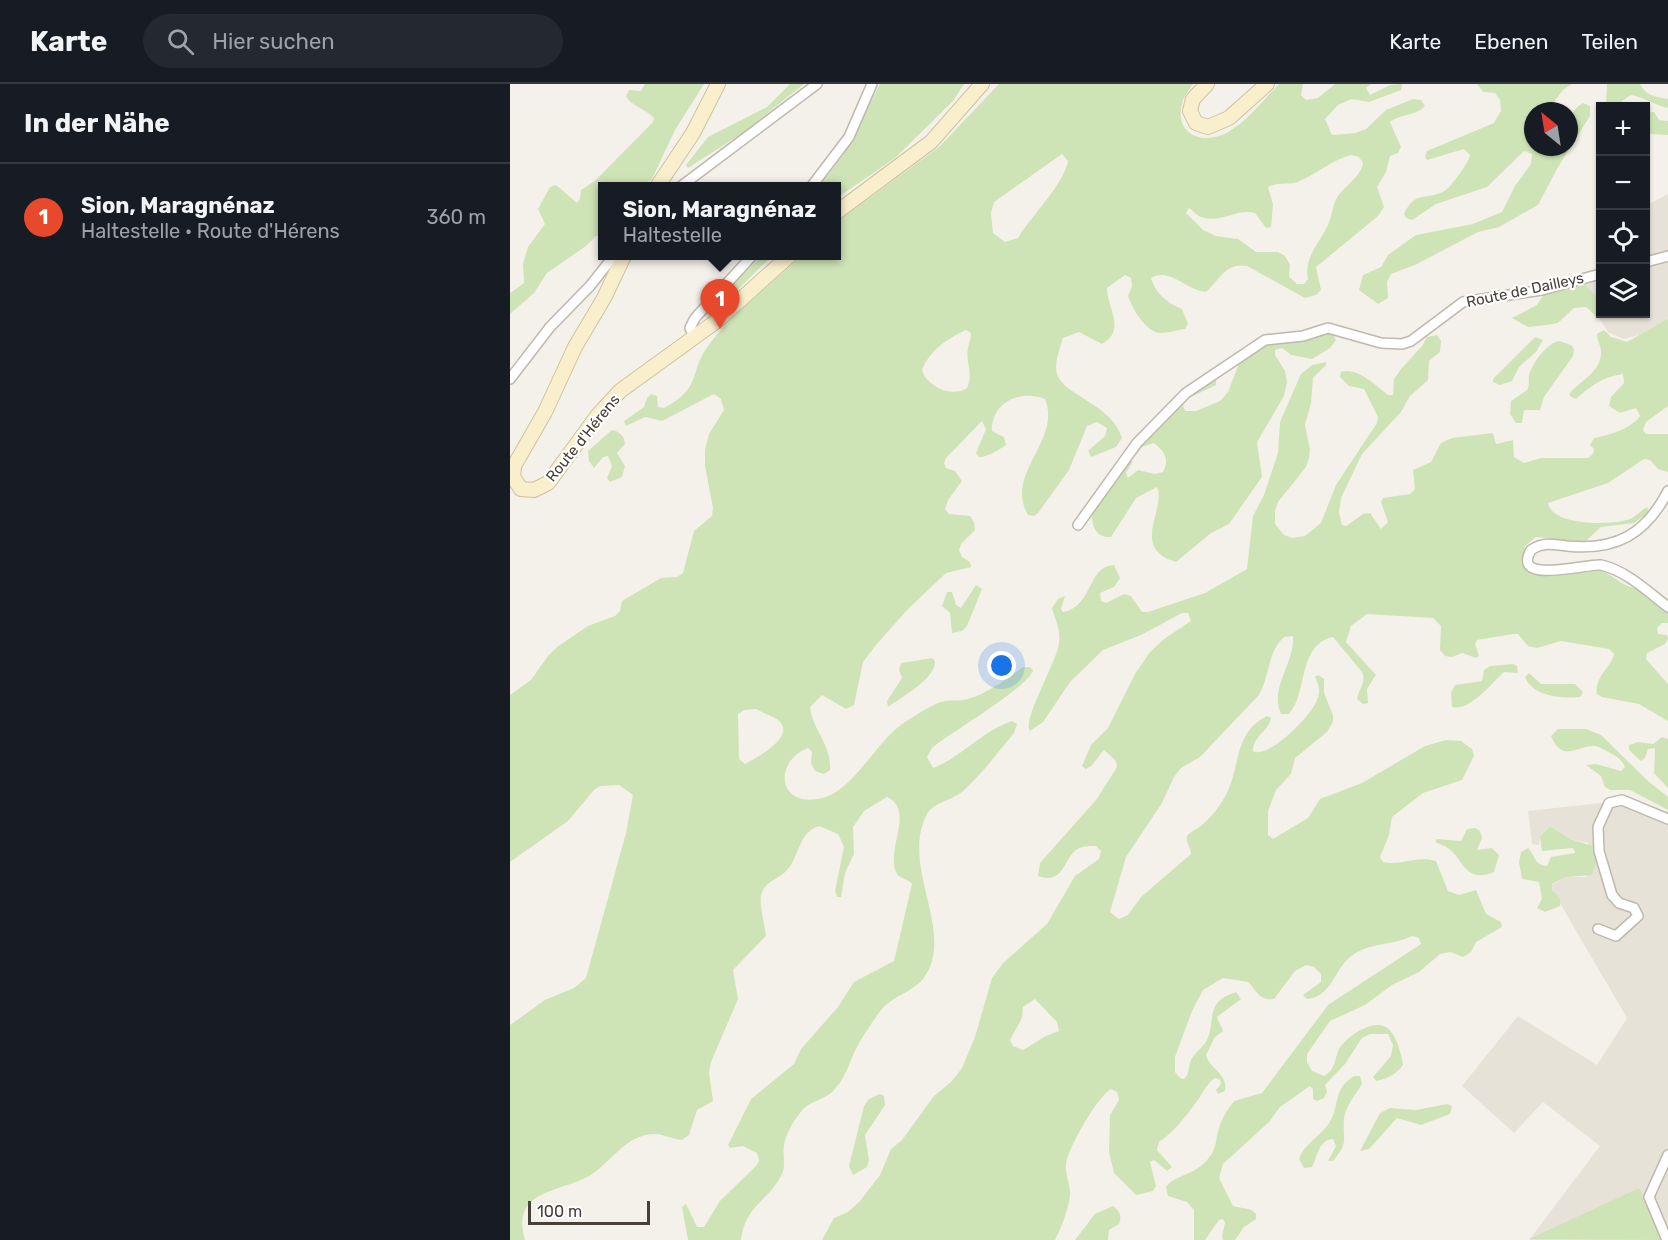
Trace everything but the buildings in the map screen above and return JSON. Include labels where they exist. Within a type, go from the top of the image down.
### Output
[{"type":"main road","points":[[660,182],[687,143],[718,84]]},
{"type":"main road","points":[[841,209],[931,142],[982,84]]},
{"type":"main road","points":[[1207,84],[1193,99],[1190,113],[1196,123],[1211,127],[1229,118],[1267,84]]},
{"type":"main road","name":"Route d'Hérens","points":[[622,260],[604,298],[565,365],[542,418],[515,463],[513,475],[516,484],[524,490],[531,490],[548,483],[592,422],[616,395],[640,374],[723,316],[784,260]]},
{"type":"street","points":[[685,182],[818,84]]},
{"type":"street","points":[[814,182],[849,137],[872,84]]},
{"type":"street","points":[[1650,261],[1668,256]]},
{"type":"street","points":[[510,379],[550,327],[590,286],[609,262],[614,260]]},
{"type":"street","points":[[694,338],[690,328],[693,322],[748,260]]},
{"type":"street","name":"Route de Dailleys","points":[[1078,525],[1137,443],[1186,393],[1265,340],[1304,336],[1328,328],[1381,343],[1402,344],[1411,341],[1463,302],[1542,290],[1596,275]]},
{"type":"street","points":[[1668,490],[1648,522],[1622,540],[1593,547],[1540,544],[1531,550],[1528,557],[1533,568],[1541,571],[1587,565],[1610,568],[1633,580],[1668,607]]},
{"type":"street","points":[[1598,929],[1616,936],[1638,916],[1636,910],[1616,901],[1609,888],[1597,840],[1603,811],[1609,803],[1622,800],[1668,819]]},
{"type":"street","points":[[1667,1240],[1648,1197],[1668,1155]]},
{"type":"shaded area","points":[[1668,194],[1668,322],[1657,330],[1624,339],[1608,332],[1599,318],[1650,318],[1650,204]]},
{"type":"shaded area","points":[[1596,276],[1596,314],[1585,288],[1579,281]]},
{"type":"shaded area","points":[[1601,803],[1606,810],[1617,803],[1668,821],[1668,1240],[1529,1240],[1600,1146],[1543,1102],[1514,1133],[1462,1086],[1518,1016],[1597,1065],[1627,1018],[1550,886],[1566,877],[1587,877],[1588,843],[1570,839],[1550,826],[1540,837],[1539,845],[1532,844],[1528,811]]},
{"type":"green space","points":[[645,84],[704,84],[675,130],[652,179],[647,182],[598,182],[598,236],[547,273],[534,293],[510,314],[510,293],[524,283],[523,264],[528,247],[545,224],[538,209],[550,187],[556,185],[577,203],[581,190],[596,180],[653,122],[654,118],[626,96],[629,90],[641,91]]},
{"type":"green space","points":[[790,84],[804,84],[741,134],[688,168],[686,165],[708,137],[767,107]]},
{"type":"green space","points":[[880,84],[964,84],[953,101],[895,158],[841,195],[841,182],[823,182],[844,154]]},
{"type":"green space","points":[[999,84],[1193,84],[1182,104],[1182,123],[1193,135],[1210,138],[1235,127],[1249,116],[1279,84],[1303,84],[1301,95],[1306,100],[1318,98],[1335,84],[1371,84],[1366,88],[1370,95],[1390,85],[1402,84],[1401,90],[1369,102],[1351,99],[1338,105],[1325,119],[1332,135],[1355,133],[1366,129],[1386,110],[1413,99],[1421,100],[1425,106],[1417,112],[1390,122],[1401,147],[1398,153],[1390,156],[1386,172],[1377,187],[1384,207],[1377,217],[1316,267],[1321,290],[1316,295],[1305,298],[1247,266],[1239,265],[1228,269],[1206,292],[1192,288],[1172,277],[1158,275],[1151,278],[1156,289],[1167,301],[1182,309],[1188,324],[1185,329],[1161,333],[1150,329],[1133,307],[1128,296],[1132,286],[1131,278],[1125,275],[1107,288],[1115,325],[1113,332],[1102,344],[1079,332],[1063,338],[1056,370],[1061,381],[1068,388],[1109,417],[1122,438],[1116,447],[1091,457],[1088,451],[1105,436],[1107,428],[1097,422],[1087,426],[1069,470],[1034,516],[1028,515],[1023,500],[1023,485],[1046,429],[1048,414],[1045,399],[1036,396],[1017,397],[1002,405],[996,412],[992,431],[1004,437],[1006,445],[996,451],[982,457],[976,453],[986,429],[982,421],[946,458],[944,463],[946,468],[955,471],[962,481],[948,500],[945,509],[949,514],[970,516],[974,522],[975,530],[961,544],[959,550],[962,557],[970,562],[971,567],[946,573],[908,609],[876,645],[863,662],[854,705],[846,709],[822,695],[810,707],[814,723],[828,753],[830,770],[824,774],[815,771],[811,763],[812,752],[808,748],[789,762],[785,772],[788,789],[794,796],[804,799],[818,799],[830,795],[852,778],[892,732],[916,715],[941,702],[965,700],[983,693],[1023,667],[1030,667],[1033,670],[1018,688],[932,748],[927,757],[933,768],[1001,725],[1012,721],[1017,724],[1014,733],[970,784],[958,794],[937,805],[926,816],[920,836],[920,856],[934,940],[933,959],[925,976],[916,986],[882,1009],[859,1043],[837,1087],[803,1109],[795,1120],[785,1141],[784,1168],[781,1176],[747,1219],[741,1240],[688,1240],[682,1207],[686,1204],[697,1227],[704,1227],[720,1201],[759,1161],[757,1153],[743,1146],[730,1148],[728,1145],[751,1099],[794,1064],[801,1049],[838,1007],[854,982],[894,961],[912,884],[897,874],[894,865],[899,811],[895,803],[887,797],[864,811],[853,827],[854,854],[845,873],[841,897],[837,897],[835,891],[844,847],[838,834],[819,826],[812,829],[803,839],[787,870],[763,890],[761,903],[766,936],[733,970],[738,999],[711,1062],[709,1073],[713,1101],[697,1110],[689,1135],[682,1140],[654,1134],[635,1139],[589,1176],[552,1190],[531,1202],[525,1211],[522,1224],[525,1240],[510,1240],[510,1025],[545,1000],[574,988],[586,978],[626,833],[633,795],[619,785],[600,786],[568,821],[510,862],[510,695],[531,680],[557,647],[588,626],[615,616],[620,611],[622,601],[661,578],[677,577],[683,573],[694,531],[712,516],[713,508],[705,466],[705,450],[709,434],[724,410],[721,399],[714,394],[662,421],[645,417],[626,426],[624,421],[644,407],[651,394],[657,396],[658,407],[664,408],[685,393],[690,387],[702,356],[718,334],[797,260],[841,260],[841,219],[939,147]],"holes":[[[1062,154],[1068,161],[1060,180],[1018,238],[1005,242],[993,233],[991,213],[994,202]],[[1351,155],[1359,157],[1363,163],[1362,168],[1336,199],[1329,223],[1310,257],[1308,279],[1304,284],[1297,284],[1289,277],[1290,265],[1285,256],[1278,252],[1256,252],[1238,239],[1216,236],[1203,230],[1186,213],[1189,208],[1199,216],[1208,219],[1241,212],[1255,213],[1266,228],[1271,227],[1273,204],[1268,187],[1300,181],[1331,163]],[[966,330],[971,333],[967,353],[970,372],[967,388],[955,392],[941,389],[929,381],[922,370],[934,351]],[[756,709],[778,720],[783,726],[783,733],[773,746],[745,764],[739,759],[738,714],[744,710]]]},
{"type":"green space","points":[[1477,84],[1572,84],[1563,90],[1554,102],[1524,102],[1524,151],[1487,187],[1436,204],[1412,220],[1406,218],[1404,214],[1416,199],[1446,190],[1463,169],[1470,155],[1464,149],[1427,160],[1425,157],[1427,151],[1494,123],[1501,111],[1500,100],[1495,93],[1483,92]]},
{"type":"green space","points":[[1607,84],[1640,84],[1655,97],[1668,99],[1668,108],[1631,95],[1622,102],[1606,102]]},
{"type":"green space","points":[[1583,103],[1590,106],[1590,116],[1578,135],[1578,106]]},
{"type":"green space","points":[[1650,112],[1654,112],[1659,120],[1668,121],[1668,135],[1651,134]]},
{"type":"green space","points":[[1532,156],[1565,156],[1538,205],[1499,227],[1478,232],[1415,265],[1391,274],[1387,282],[1388,298],[1378,304],[1359,290],[1363,275],[1381,267],[1388,255],[1416,235],[1473,224],[1502,212],[1515,186],[1531,164]]},
{"type":"green space","points":[[758,260],[768,260],[725,302],[713,308],[711,305]]},
{"type":"green space","points":[[1585,284],[1596,297],[1596,316],[1586,307],[1574,308],[1558,323],[1528,327],[1512,318],[1537,305],[1544,294]]},
{"type":"green space","points":[[1668,319],[1668,406],[1646,422],[1643,430],[1646,434],[1668,434],[1668,472],[1658,469],[1650,460],[1644,459],[1608,483],[1548,503],[1552,511],[1560,516],[1582,522],[1619,522],[1633,518],[1647,507],[1649,512],[1634,523],[1601,527],[1587,540],[1580,542],[1536,537],[1525,546],[1525,562],[1530,572],[1539,576],[1591,570],[1602,571],[1625,585],[1647,594],[1668,613],[1668,623],[1662,623],[1657,628],[1658,634],[1667,635],[1668,639],[1665,644],[1647,653],[1646,659],[1668,684],[1668,721],[1639,704],[1597,694],[1598,682],[1613,658],[1614,654],[1609,649],[1561,641],[1537,648],[1528,646],[1518,634],[1513,634],[1477,640],[1475,644],[1479,656],[1476,658],[1462,653],[1452,657],[1445,656],[1440,650],[1441,626],[1433,618],[1367,614],[1351,626],[1346,642],[1376,675],[1367,689],[1368,703],[1363,704],[1357,699],[1363,683],[1362,672],[1333,637],[1322,642],[1314,650],[1308,660],[1295,705],[1289,714],[1281,714],[1278,695],[1293,646],[1293,636],[1284,637],[1274,650],[1258,696],[1200,757],[1181,768],[1174,777],[1162,803],[1126,857],[1110,912],[1119,919],[1128,915],[1141,897],[1191,854],[1187,836],[1209,819],[1223,800],[1233,777],[1242,743],[1248,733],[1267,716],[1271,718],[1270,723],[1258,737],[1253,751],[1260,752],[1279,743],[1299,725],[1313,707],[1319,694],[1315,677],[1318,675],[1324,679],[1324,693],[1333,715],[1333,722],[1327,732],[1295,758],[1291,774],[1276,790],[1268,811],[1268,835],[1273,839],[1308,818],[1320,799],[1362,783],[1425,746],[1446,740],[1461,741],[1472,749],[1474,756],[1462,780],[1423,793],[1392,817],[1389,835],[1380,857],[1383,862],[1390,863],[1423,859],[1436,861],[1448,891],[1459,895],[1476,890],[1486,914],[1501,922],[1502,927],[1476,942],[1471,952],[1463,957],[1450,952],[1440,954],[1419,972],[1392,985],[1365,1005],[1330,1021],[1307,1054],[1307,1062],[1312,1071],[1324,1076],[1333,1067],[1339,1049],[1348,1039],[1360,1030],[1380,1025],[1390,1030],[1396,1039],[1403,1065],[1395,1073],[1376,1081],[1373,1077],[1391,1056],[1393,1045],[1388,1034],[1370,1034],[1362,1038],[1345,1064],[1325,1085],[1327,1092],[1324,1098],[1317,1101],[1313,1099],[1313,1089],[1310,1086],[1280,1107],[1269,1122],[1223,1164],[1219,1178],[1233,1206],[1252,1210],[1256,1214],[1256,1219],[1244,1227],[1235,1240],[1223,1240],[1225,1223],[1223,1219],[1219,1220],[1205,1240],[1194,1240],[1194,1210],[1187,1202],[1168,1196],[1166,1187],[1203,1165],[1215,1147],[1218,1129],[1234,1101],[1262,1093],[1328,1005],[1421,944],[1419,938],[1412,936],[1364,949],[1344,963],[1322,994],[1307,999],[1303,995],[1321,982],[1321,974],[1314,967],[1306,965],[1295,971],[1274,999],[1265,999],[1248,982],[1223,978],[1203,990],[1192,1011],[1175,1057],[1175,1072],[1180,1078],[1186,1077],[1192,1058],[1204,1045],[1210,1033],[1215,1007],[1226,996],[1236,992],[1241,999],[1217,1017],[1223,1031],[1215,1037],[1206,1055],[1222,1076],[1225,1091],[1218,1094],[1216,1090],[1221,1084],[1220,1080],[1215,1078],[1178,1124],[1159,1142],[1157,1150],[1172,1167],[1167,1171],[1154,1160],[1150,1162],[1156,1186],[1153,1191],[1136,1195],[1114,1173],[1109,1152],[1110,1115],[1119,1100],[1117,1092],[1111,1089],[1091,1112],[1068,1156],[1066,1167],[1070,1196],[1055,1240],[822,1240],[834,1218],[848,1212],[860,1201],[880,1175],[891,1149],[902,1140],[934,1096],[952,1081],[962,1068],[975,1037],[992,978],[1003,963],[1047,924],[1075,876],[1099,859],[1101,851],[1096,846],[1083,847],[1072,854],[1058,874],[1047,878],[1038,876],[1040,863],[1096,800],[1117,767],[1116,761],[1104,750],[1091,766],[1086,769],[1082,766],[1091,745],[1108,728],[1135,674],[1150,652],[1164,639],[1191,621],[1188,613],[1182,613],[1141,635],[1103,650],[1070,682],[1043,722],[1030,731],[1031,715],[1059,643],[1052,608],[1058,599],[1065,596],[1061,609],[1063,612],[1073,609],[1080,603],[1099,572],[1105,567],[1114,565],[1120,578],[1114,587],[1100,593],[1101,601],[1106,603],[1124,594],[1131,596],[1142,612],[1148,612],[1205,593],[1247,569],[1253,516],[1264,495],[1278,453],[1280,422],[1301,374],[1312,365],[1326,362],[1326,365],[1313,378],[1311,403],[1305,425],[1310,450],[1309,458],[1306,467],[1278,502],[1275,511],[1275,524],[1284,535],[1292,538],[1305,536],[1321,523],[1336,485],[1377,423],[1378,417],[1364,389],[1349,386],[1340,377],[1341,372],[1360,374],[1388,395],[1393,395],[1394,379],[1427,337],[1437,335],[1441,341],[1440,352],[1429,361],[1428,380],[1410,396],[1401,412],[1362,454],[1341,498],[1339,512],[1342,525],[1346,526],[1363,514],[1370,513],[1381,529],[1388,522],[1381,502],[1383,498],[1410,494],[1415,489],[1413,470],[1431,462],[1441,443],[1452,438],[1493,433],[1496,444],[1513,440],[1514,457],[1524,463],[1541,458],[1588,458],[1593,454],[1594,449],[1590,445],[1594,438],[1625,428],[1640,416],[1636,408],[1620,413],[1609,406],[1611,397],[1624,383],[1623,374],[1597,383],[1576,399],[1570,396],[1570,393],[1598,365],[1601,352],[1597,334],[1604,330],[1611,337],[1627,342]],"holes":[[[1035,999],[1057,1022],[1059,1031],[1023,1050],[1013,1046],[1010,1040],[1022,1018],[1023,1007]]]},
{"type":"green space","points":[[1332,332],[1336,340],[1330,348],[1312,359],[1291,355],[1282,348],[1275,350],[1275,355],[1285,371],[1287,382],[1284,396],[1257,442],[1262,477],[1229,524],[1211,533],[1176,562],[1162,556],[1152,538],[1159,496],[1157,487],[1136,498],[1111,537],[1098,533],[1092,522],[1092,512],[1127,462],[1133,461],[1126,473],[1128,478],[1138,470],[1155,474],[1163,472],[1166,459],[1161,449],[1154,443],[1142,447],[1136,455],[1133,453],[1169,406],[1190,396],[1216,378],[1216,385],[1187,399],[1183,406],[1185,411],[1196,411],[1220,401],[1228,392],[1240,361],[1263,345],[1306,341]]},
{"type":"green space","points":[[1535,337],[1543,340],[1536,352],[1519,367],[1512,381],[1500,385],[1493,382],[1493,379]]},
{"type":"green space","points":[[1559,341],[1571,345],[1574,349],[1573,356],[1544,397],[1540,410],[1524,410],[1522,423],[1516,423],[1510,414],[1511,401],[1527,390],[1529,375],[1541,354],[1550,345]]},
{"type":"green space","points":[[612,430],[624,438],[625,444],[617,453],[625,466],[622,477],[610,482],[607,478],[612,466],[608,456],[603,457],[594,468],[589,461],[588,451]]},
{"type":"green space","points":[[976,585],[982,589],[967,626],[962,631],[952,633],[950,613],[942,606],[947,592],[952,592],[956,605],[961,608]]},
{"type":"green space","points":[[932,658],[935,661],[930,674],[917,687],[888,707],[887,701],[902,678],[899,670],[901,663]]},
{"type":"green space","points":[[1513,664],[1517,666],[1518,673],[1504,672],[1473,701],[1459,707],[1452,707],[1451,693],[1455,685],[1482,681],[1484,670],[1490,666]]},
{"type":"green space","points":[[1529,673],[1541,684],[1575,684],[1583,692],[1580,697],[1548,695],[1529,683],[1525,677]]},
{"type":"green space","points":[[1558,729],[1586,729],[1601,735],[1648,781],[1668,797],[1668,810],[1630,790],[1610,790],[1605,787],[1601,776],[1586,765],[1596,764],[1621,771],[1625,767],[1621,761],[1595,746],[1571,751],[1560,749],[1551,736]]},
{"type":"green space","points":[[1662,737],[1668,739],[1668,788],[1654,773],[1655,748],[1648,749],[1645,758],[1641,761],[1629,750],[1629,745],[1638,742],[1653,744]]},
{"type":"green space","points":[[1550,826],[1570,839],[1593,846],[1597,860],[1592,875],[1566,877],[1552,884],[1552,890],[1560,898],[1560,906],[1545,912],[1537,908],[1542,899],[1539,882],[1522,879],[1519,862],[1521,852],[1528,848],[1537,862],[1547,866],[1551,857],[1575,853],[1573,848],[1542,851],[1540,837]]},
{"type":"green space","points":[[1475,828],[1480,831],[1482,838],[1477,850],[1492,848],[1499,855],[1494,872],[1484,875],[1471,873],[1448,848],[1435,842],[1437,839],[1461,841],[1467,829]]},
{"type":"green space","points":[[1354,1076],[1360,1076],[1362,1084],[1345,1114],[1342,1149],[1333,1161],[1328,1161],[1336,1146],[1333,1139],[1324,1142],[1312,1167],[1304,1168],[1299,1159],[1301,1154],[1327,1126],[1334,1113],[1342,1087]]},
{"type":"green space","points":[[880,1094],[884,1096],[885,1105],[865,1135],[869,1160],[867,1167],[853,1175],[849,1166],[864,1106],[869,1099]]},
{"type":"green space","points":[[1447,1104],[1452,1106],[1450,1114],[1421,1125],[1397,1118],[1369,1149],[1360,1151],[1380,1113],[1390,1108],[1416,1110]]},
{"type":"green space","points":[[1639,1188],[1663,1240],[1529,1239]]},
{"type":"green space","points":[[1113,1206],[1119,1212],[1120,1219],[1119,1224],[1109,1230],[1108,1240],[1075,1240],[1095,1214]]},
{"type":"place","name":"Sion, Maragnénaz","points":[[720,329]]}]
